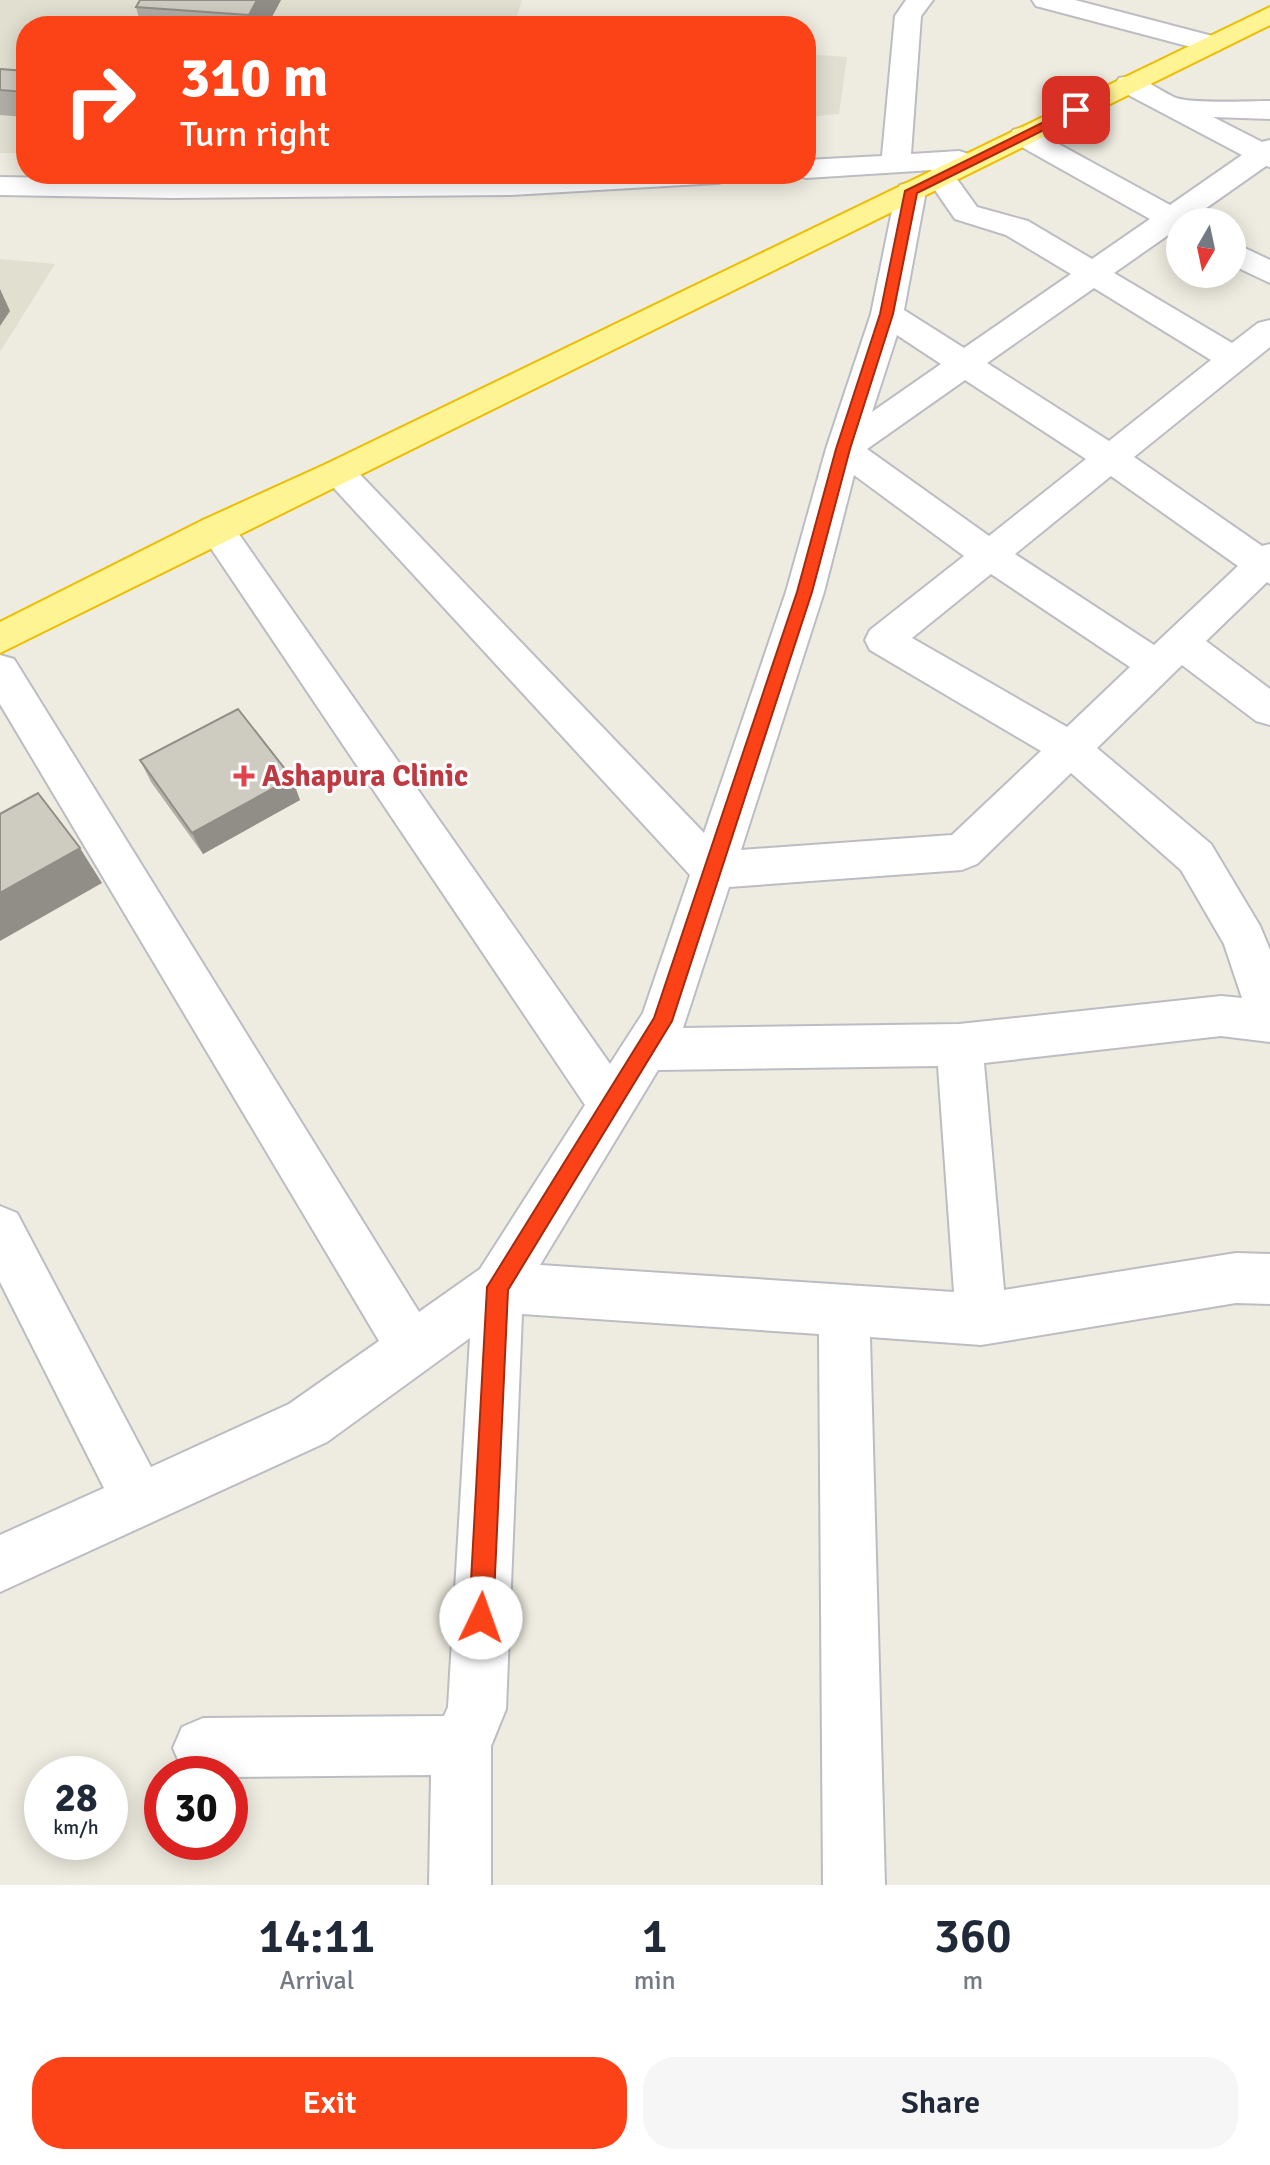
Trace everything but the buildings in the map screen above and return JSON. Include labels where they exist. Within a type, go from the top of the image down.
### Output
[{"type":"highway","points":[[0,639],[216,529],[338,473],[916,177],[977,159],[1270,15]]},
{"type":"street","points":[[0,1564],[308,1423],[498,1287],[663,1021],[805,592],[843,449],[887,314],[916,177],[908,16],[920,0]]},
{"type":"street","points":[[1045,0],[1210,44]]},
{"type":"street","points":[[1129,84],[1267,154],[1192,208]]},
{"type":"street","points":[[1172,107],[1270,110]]},
{"type":"street","points":[[1023,136],[1166,215]]},
{"type":"street","points":[[816,170],[916,177],[977,159]]},
{"type":"street","points":[[916,177],[966,213],[1017,228],[1234,359]]},
{"type":"street","points":[[0,186],[188,189],[546,184]]},
{"type":"street","points":[[843,449],[1091,274],[1166,226]]},
{"type":"street","points":[[1246,260],[1270,273]]},
{"type":"street","points":[[712,870],[962,852],[1267,564],[1112,459],[887,314]]},
{"type":"street","points":[[1270,330],[884,640],[1071,749],[1196,857],[1244,939],[1270,1013]]},
{"type":"street","points":[[843,449],[990,556],[1270,710]]},
{"type":"street","points":[[338,473],[712,870]]},
{"type":"street","points":[[216,529],[611,1104]]},
{"type":"street","points":[[0,670],[412,1348]]},
{"type":"street","points":[[645,1049],[959,1045],[1221,1016],[1270,1022]]},
{"type":"street","points":[[959,1045],[981,1319]]},
{"type":"street","points":[[0,1230],[139,1500]]},
{"type":"street","points":[[498,1287],[981,1319],[1236,1278],[1270,1279]]},
{"type":"street","points":[[460,1885],[461,1745],[477,1709],[498,1287]]},
{"type":"street","points":[[844,1310],[854,1885]]},
{"type":"street","points":[[203,1748],[461,1745]]},
{"type":"shaded area","points":[[0,0],[522,0],[517,16],[16,16],[16,153],[0,153]]},
{"type":"shaded area","points":[[816,55],[847,57],[839,114],[816,116]]},
{"type":"shaded area","points":[[0,259],[55,264],[0,352]]},
{"type":"place","name":"Ashapura Clinic","points":[[244,776]]},
{"type":"route","points":[[481,1618],[498,1287],[663,1021],[805,592],[843,449],[887,314],[911,191],[1076,110]]}]
